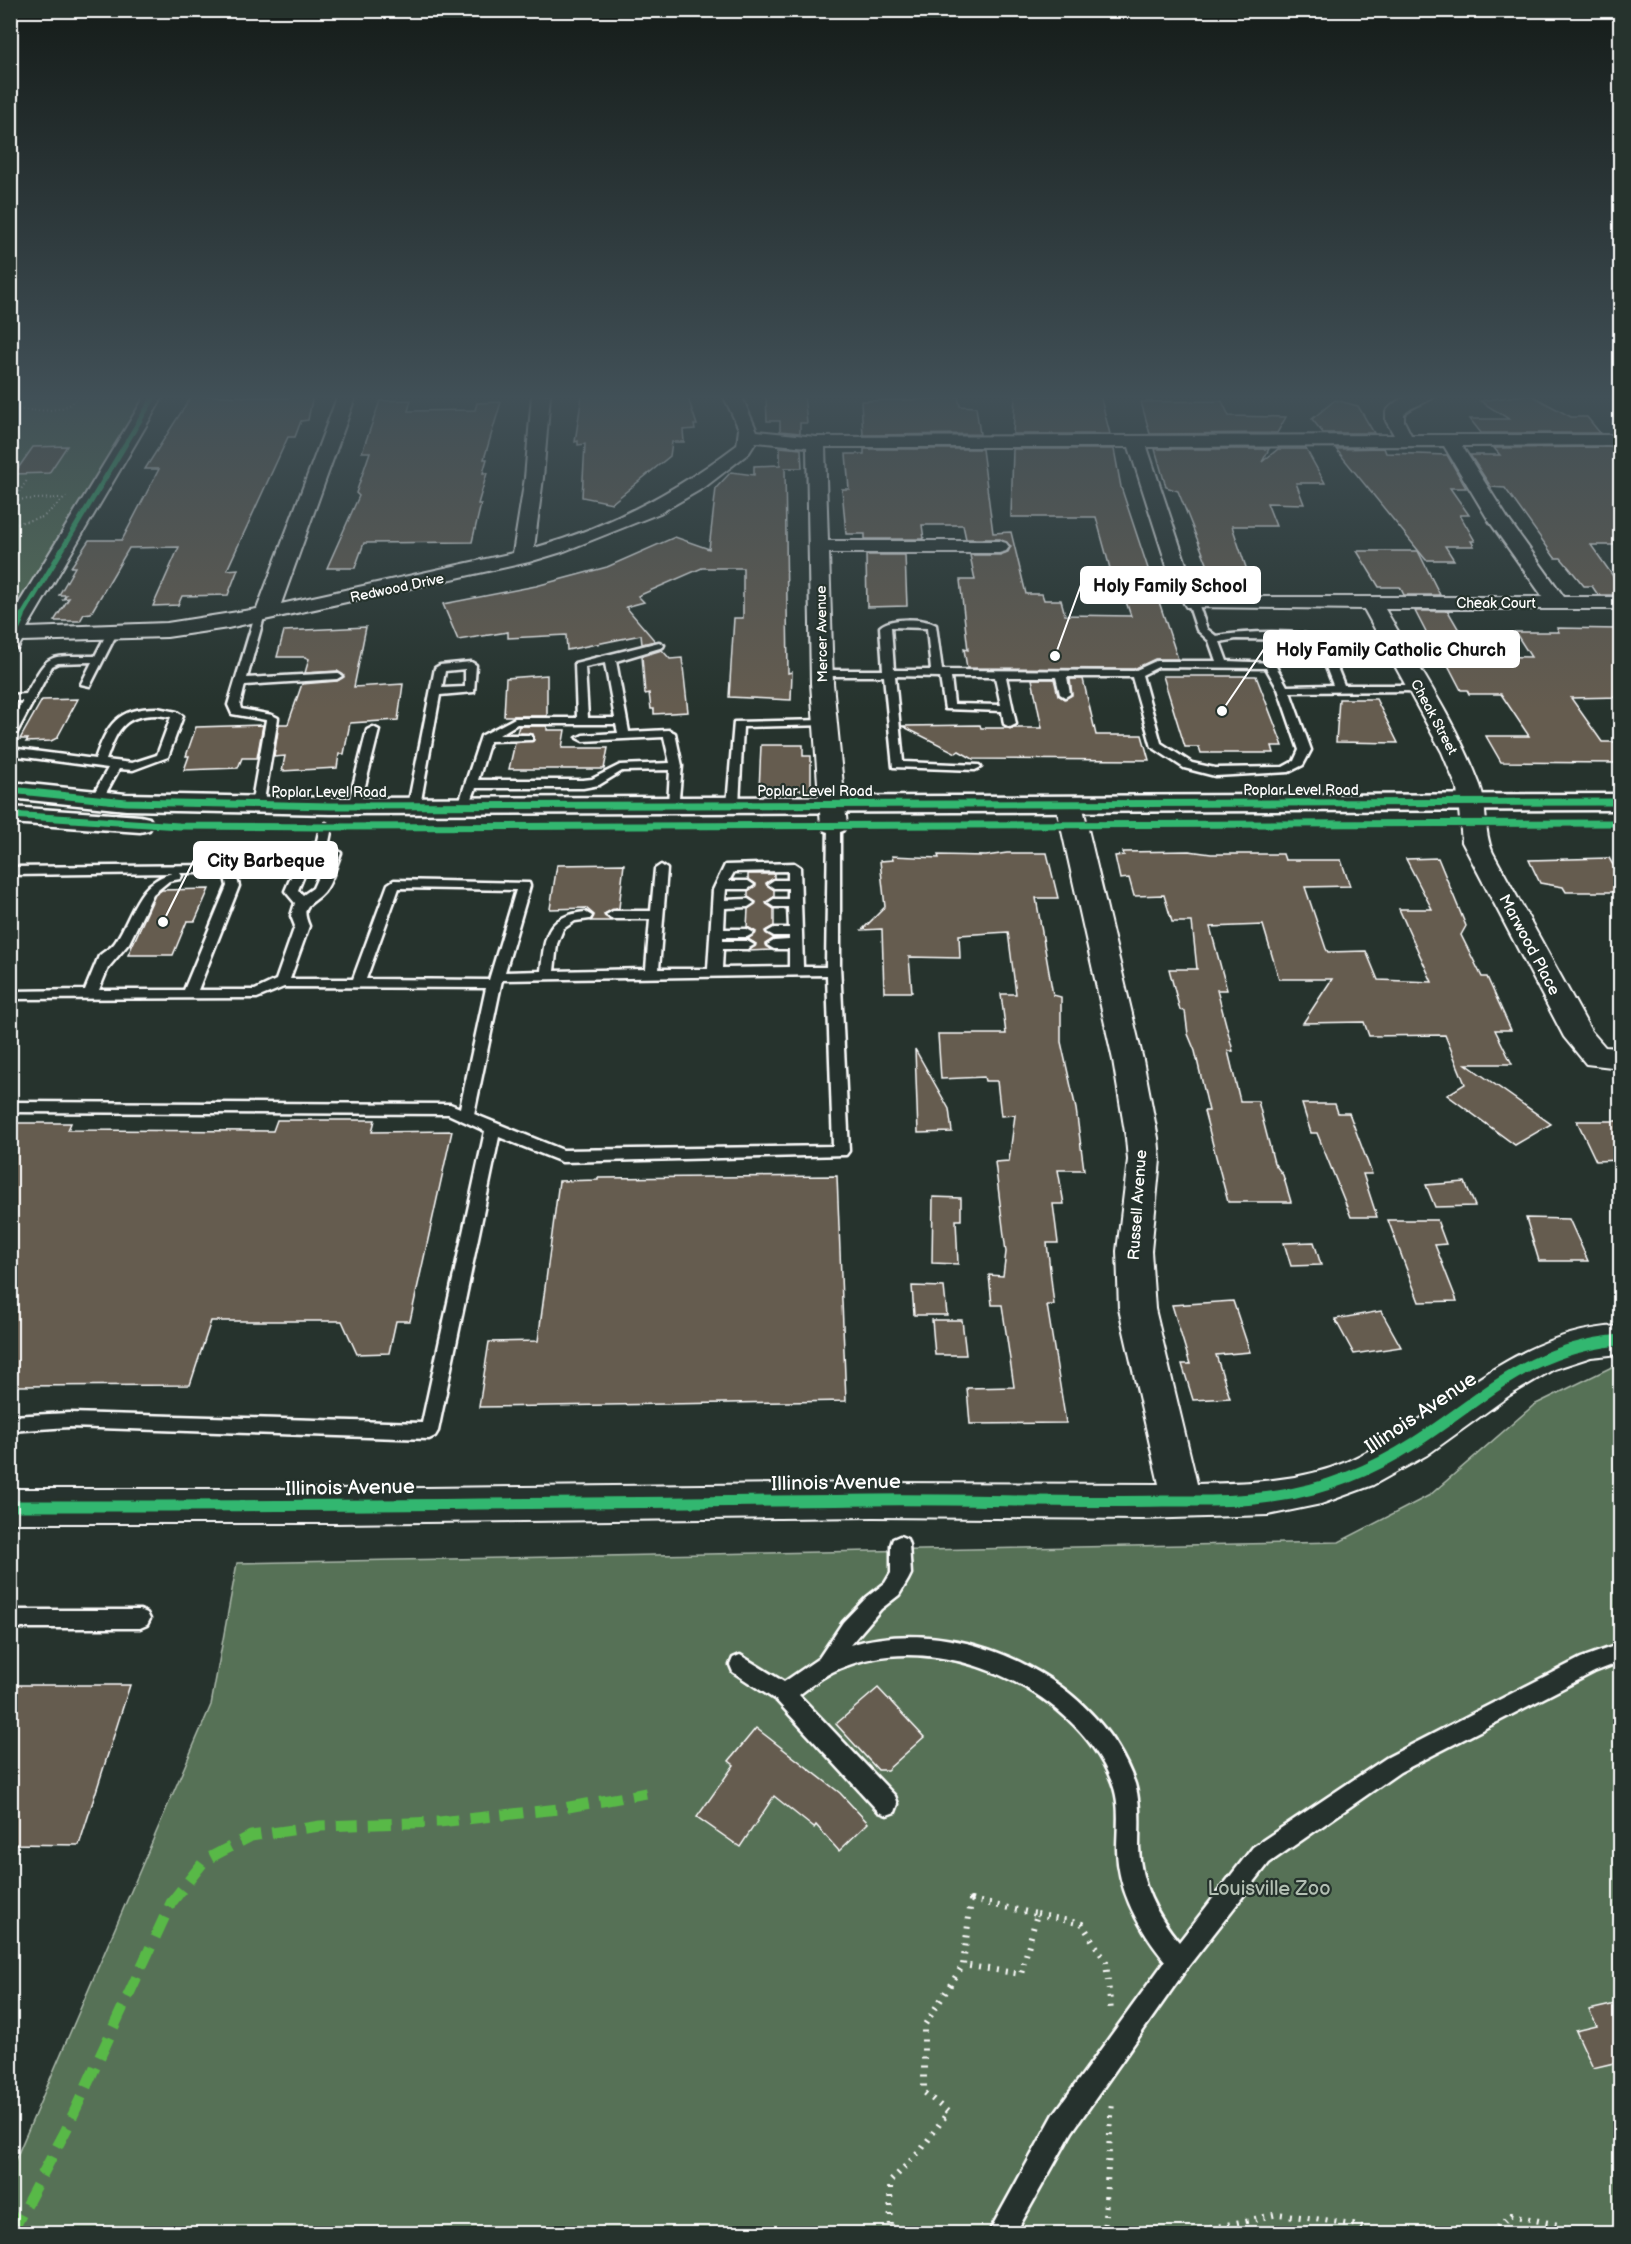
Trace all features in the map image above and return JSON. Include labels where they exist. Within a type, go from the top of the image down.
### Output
[{"type":"main road","name":"Poplar Level Road","points":[[10,790],[97,799],[257,806],[334,821],[468,795],[674,805],[733,805],[832,815]]},
{"type":"main road","name":"Poplar Level Road","points":[[10,815],[179,826],[334,821],[832,815],[1471,813],[1620,802]]},
{"type":"main road","name":"Poplar Level Road","points":[[1471,813],[1620,823]]},
{"type":"street","points":[[11,638],[94,500]]},
{"type":"street","points":[[262,616],[306,500]]},
{"type":"street","points":[[522,558],[531,500]]},
{"type":"street","name":"Redwood Drive","points":[[11,638],[167,630],[262,616],[432,580],[522,558],[608,529],[668,500]]},
{"type":"street","name":"Mercer Avenue","points":[[818,500],[822,672],[832,815]]},
{"type":"street","points":[[1155,500],[1182,582],[1193,603]]},
{"type":"street","points":[[1486,500],[1557,602]]},
{"type":"street","points":[[820,547],[999,547]]},
{"type":"street","name":"Cheak Court","points":[[1193,603],[1620,603]]},
{"type":"street","name":"Cheak Street","points":[[1371,603],[1454,752],[1469,788],[1471,813]]},
{"type":"street","name":"Marwood Place","points":[[1471,813],[1480,853],[1579,1037],[1597,1057],[1620,1058]]},
{"type":"street","name":"Russell Avenue","points":[[1072,815],[1128,1060],[1142,1138],[1144,1160],[1134,1251],[1134,1282],[1137,1309],[1182,1501]]},
{"type":"street","name":"Illinois Avenue","points":[[10,1506],[193,1507],[914,1500],[1116,1503],[1286,1496],[1324,1487],[1357,1475],[1429,1434],[1512,1372],[1543,1355],[1585,1342],[1620,1340]]},
{"type":"lane","points":[[1193,603],[1202,630],[1214,640],[1222,663]]},
{"type":"lane","points":[[257,806],[272,718],[236,712],[234,705],[262,616]]},
{"type":"lane","points":[[975,767],[897,765],[885,627],[889,624],[927,624],[932,627],[949,707],[1007,708]]},
{"type":"lane","points":[[87,684],[112,633]]},
{"type":"lane","points":[[1214,640],[1236,636],[1318,639],[1340,688]]},
{"type":"lane","points":[[583,721],[579,665],[659,645]]},
{"type":"lane","points":[[10,734],[48,664],[56,660],[99,659]]},
{"type":"lane","points":[[610,659],[624,736]]},
{"type":"lane","points":[[822,672],[1136,675],[1156,664],[1270,665],[1283,689],[1305,750],[1299,763],[1285,770],[1215,772],[1188,766],[1156,745],[1136,675]]},
{"type":"lane","points":[[1000,674],[1010,724]]},
{"type":"lane","points":[[1061,674],[1065,694]]},
{"type":"lane","points":[[240,682],[338,676]]},
{"type":"lane","points":[[1283,689],[1420,688]]},
{"type":"lane","points":[[414,806],[435,692]]},
{"type":"lane","points":[[10,698],[30,697]]},
{"type":"lane","points":[[10,751],[99,763],[133,767],[162,757],[177,716],[155,711],[135,712],[120,719],[112,729],[99,763]]},
{"type":"lane","points":[[621,721],[515,722],[485,738],[468,795],[583,784],[610,775],[620,768],[676,766]]},
{"type":"lane","points":[[733,805],[738,724],[825,723]]},
{"type":"lane","points":[[302,902],[291,891],[309,851],[334,821],[373,730]]},
{"type":"lane","points":[[583,738],[669,733],[676,766],[674,805]]},
{"type":"lane","points":[[485,738],[528,738]]},
{"type":"lane","points":[[97,799],[115,765]]},
{"type":"lane","points":[[10,1107],[450,1108],[493,1129],[562,1156],[841,1151],[834,971],[832,815]]},
{"type":"lane","points":[[282,983],[302,926],[298,916],[302,902],[319,890],[335,853],[334,821]]},
{"type":"lane","points":[[715,973],[718,904],[723,880],[729,868],[750,867],[794,867],[796,971]]},
{"type":"lane","points":[[10,871],[219,869],[231,874],[233,886],[189,994]]},
{"type":"lane","points":[[652,974],[662,869]]},
{"type":"lane","points":[[90,995],[111,942],[148,871]]},
{"type":"lane","points":[[103,965],[122,942],[150,888],[158,880],[172,876],[221,876],[233,886]]},
{"type":"lane","points":[[723,880],[748,879]]},
{"type":"lane","points":[[774,879],[794,879]]},
{"type":"lane","points":[[358,983],[394,884],[524,886],[495,980],[466,1116]]},
{"type":"lane","points":[[718,904],[748,903]]},
{"type":"lane","points":[[774,903],[795,903]]},
{"type":"lane","points":[[613,915],[657,915]]},
{"type":"lane","points":[[547,975],[553,932],[559,923],[567,918],[585,916]]},
{"type":"lane","points":[[774,938],[796,938]]},
{"type":"lane","points":[[717,939],[747,939]]},
{"type":"lane","points":[[10,995],[257,994],[282,983],[495,980],[547,975],[834,971]]},
{"type":"lane","points":[[10,1424],[69,1420],[429,1431],[493,1129]]},
{"type":"lane","points":[[826,1664],[850,1629],[874,1603],[892,1589],[902,1574],[900,1545]]},
{"type":"lane","points":[[10,1619],[140,1619]]},
{"type":"lane","points":[[784,1694],[826,1664],[870,1650],[907,1645],[954,1651],[1004,1667],[1046,1688],[1082,1719],[1106,1745],[1122,1777],[1131,1819],[1129,1860],[1136,1897],[1151,1928],[1179,1960]]},
{"type":"lane","points":[[1001,2234],[1063,2123],[1179,1960],[1261,1855],[1393,1765],[1588,1665],[1620,1653]]},
{"type":"lane","points":[[740,1665],[784,1694],[887,1804]]},
{"type":"path","points":[[10,505],[12,500]]},
{"type":"path","points":[[10,525],[29,523],[42,517],[58,500]]},
{"type":"path","points":[[891,2234],[890,2182],[921,2150],[948,2112],[924,2092],[924,2026],[963,1965],[971,1900],[1082,1924],[1106,1962],[1115,2050],[1105,2231],[1137,2234]]},
{"type":"path","points":[[963,1965],[1021,1974],[1037,1914]]},
{"type":"path","points":[[1184,2234],[1278,2214],[1353,2224],[1374,2234]]},
{"type":"path","points":[[1491,2234],[1511,2215],[1563,2226],[1563,2234]]},
{"type":"green space","points":[[11,500],[84,500],[11,620]]},
{"type":"green space","name":"Louisville Zoo","points":[[1620,1363],[1620,2233],[11,2234],[11,2170],[211,1705],[237,1563],[1339,1542],[1430,1495],[1534,1405]]},
{"type":"building","points":[[143,500],[259,500],[227,570],[238,569],[228,595],[182,596],[178,605],[153,606],[179,547],[129,548],[91,613],[84,614],[80,621],[54,621],[69,598],[63,599],[66,595],[59,595],[75,567],[71,567],[89,540],[122,540]]},
{"type":"building","points":[[357,500],[479,500],[478,504],[481,504],[472,542],[364,543],[355,568],[327,568]]},
{"type":"building","points":[[596,500],[616,500],[612,503]]},
{"type":"building","points":[[715,500],[785,500],[788,673],[792,672],[791,700],[729,697],[734,618],[743,618],[743,568],[702,568],[638,596],[644,602],[626,607],[655,641],[642,644],[641,635],[567,650],[566,635],[508,638],[508,632],[458,640],[443,604],[536,586],[607,567],[675,537],[709,549]]},
{"type":"building","points":[[843,500],[989,500],[993,533],[1011,532],[1026,594],[1042,594],[1044,600],[1061,600],[1065,615],[1131,616],[1116,573],[1111,572],[1096,517],[1011,517],[1012,500],[1125,500],[1178,659],[1155,659],[1134,669],[967,668],[964,649],[968,650],[960,580],[975,580],[970,555],[1000,555],[1008,552],[1011,546],[1000,539],[966,539],[963,525],[922,525],[924,539],[865,539],[865,534],[846,534]]},
{"type":"building","points":[[1181,500],[1302,500],[1304,504],[1267,503],[1276,526],[1232,526],[1255,594],[1218,591]]},
{"type":"building","points":[[1377,500],[1458,500],[1469,515],[1460,515],[1475,541],[1471,541],[1474,546],[1445,546],[1454,560],[1426,560]]},
{"type":"building","points":[[1513,500],[1620,500],[1620,545],[1591,545],[1620,586],[1620,595],[1598,595],[1592,586],[1584,586],[1561,558],[1555,558]]},
{"type":"building","points":[[1357,551],[1418,551],[1440,595],[1404,595],[1400,587],[1379,587]]},
{"type":"building","points":[[866,555],[905,555],[907,606],[867,607]]},
{"type":"building","points":[[1415,611],[1448,611],[1474,656],[1531,657],[1515,632],[1559,632],[1557,628],[1620,629],[1620,697],[1571,698],[1602,742],[1620,742],[1620,763],[1501,762],[1486,736],[1529,736],[1501,694],[1469,694],[1467,690],[1461,690],[1436,642],[1431,642]]},
{"type":"building","points":[[366,627],[354,687],[403,684],[398,720],[350,723],[344,754],[339,754],[337,768],[282,771],[285,756],[274,757],[279,724],[288,724],[302,684],[337,681],[344,677],[337,671],[305,673],[309,659],[305,657],[277,657],[284,631]]},
{"type":"building","points":[[662,650],[670,659],[682,658],[688,712],[654,714],[654,709],[651,709],[649,693],[645,694],[642,656]]},
{"type":"building","points":[[547,675],[547,716],[504,716],[506,678]]},
{"type":"building","points":[[1163,676],[1256,676],[1283,746],[1272,746],[1274,753],[1201,753],[1199,747],[1185,747]]},
{"type":"building","points":[[1032,679],[1054,679],[1058,695],[1064,699],[1072,695],[1070,679],[1083,679],[1096,735],[1142,735],[1149,760],[973,759],[902,726],[980,725],[981,728],[1042,728]]},
{"type":"building","points":[[78,699],[57,738],[51,741],[26,742],[28,739],[20,739],[42,700]]},
{"type":"building","points":[[1339,699],[1376,699],[1398,743],[1336,742]]},
{"type":"building","points":[[263,725],[257,758],[242,758],[238,768],[184,770],[189,756],[186,756],[196,727]]},
{"type":"building","points":[[519,726],[547,726],[547,730],[565,730],[562,748],[608,748],[604,769],[509,769],[515,743],[534,740],[533,734],[517,733]]},
{"type":"building","points":[[761,745],[803,745],[803,756],[811,756],[811,790],[759,790]]},
{"type":"building","points":[[1189,851],[1211,854],[1283,854],[1285,860],[1341,860],[1350,886],[1305,887],[1328,952],[1366,951],[1378,980],[1432,982],[1399,909],[1432,909],[1406,859],[1438,858],[1466,926],[1461,935],[1482,977],[1487,977],[1511,1030],[1495,1030],[1512,1064],[1466,1064],[1551,1124],[1515,1145],[1447,1095],[1465,1084],[1445,1035],[1369,1036],[1364,1022],[1303,1023],[1332,979],[1279,979],[1263,925],[1210,927],[1227,990],[1217,990],[1233,1051],[1228,1051],[1240,1101],[1258,1101],[1274,1163],[1283,1175],[1291,1202],[1228,1202],[1204,1111],[1209,1111],[1195,1051],[1188,1034],[1185,1011],[1180,1010],[1169,969],[1197,969],[1192,922],[1172,922],[1164,895],[1134,896],[1129,878],[1120,879],[1115,856],[1124,855],[1123,852]]},
{"type":"building","points":[[1007,853],[1047,853],[1058,898],[1036,898],[1053,995],[1061,997],[1061,1042],[1076,1109],[1084,1170],[1058,1170],[1064,1204],[1053,1204],[1058,1243],[1047,1243],[1054,1305],[1047,1305],[1066,1423],[970,1424],[967,1388],[1014,1387],[1002,1305],[992,1305],[989,1275],[1003,1276],[1006,1252],[995,1162],[1009,1161],[1015,1115],[1001,1116],[997,1081],[985,1081],[984,1077],[941,1079],[938,1034],[1006,1034],[1001,994],[1016,994],[1008,932],[959,935],[960,958],[909,957],[912,992],[884,992],[882,929],[862,930],[885,907],[880,861],[893,860],[892,856],[939,858],[938,855],[986,856]]},
{"type":"building","points":[[1609,858],[1620,877],[1620,892],[1566,892],[1563,887],[1540,883],[1529,860]]},
{"type":"building","points":[[624,864],[619,908],[604,914],[611,921],[591,921],[594,915],[586,908],[550,909],[557,865]]},
{"type":"building","points":[[748,874],[774,874],[774,878],[766,883],[774,890],[774,897],[766,902],[774,909],[774,926],[765,931],[774,938],[765,944],[771,950],[749,951],[756,944],[748,939],[756,932],[747,927],[748,909],[756,902],[748,897],[748,891],[756,884],[748,879]]},
{"type":"building","points":[[209,889],[195,921],[187,921],[173,955],[128,955],[155,895],[162,890]]},
{"type":"building","points":[[915,1049],[949,1109],[952,1132],[918,1133]]},
{"type":"building","points":[[1302,1104],[1335,1104],[1338,1113],[1349,1113],[1372,1174],[1363,1174],[1377,1217],[1351,1217],[1317,1133],[1311,1133]]},
{"type":"building","points":[[277,1120],[375,1120],[372,1132],[452,1131],[410,1321],[396,1321],[389,1353],[357,1354],[342,1321],[211,1321],[190,1385],[10,1386],[10,1123],[71,1123],[68,1130],[273,1131]]},
{"type":"building","points":[[1577,1121],[1620,1121],[1620,1160],[1596,1161]]},
{"type":"building","points":[[837,1176],[846,1401],[479,1407],[489,1342],[538,1341],[559,1181],[598,1180],[598,1178]]},
{"type":"building","points":[[1465,1182],[1475,1206],[1435,1207],[1426,1185]]},
{"type":"building","points":[[933,1197],[961,1198],[961,1220],[956,1220],[958,1264],[932,1263]]},
{"type":"building","points":[[1526,1218],[1569,1219],[1588,1261],[1539,1261]]},
{"type":"building","points":[[1388,1220],[1437,1220],[1446,1244],[1435,1245],[1457,1301],[1419,1302]]},
{"type":"building","points":[[1314,1242],[1321,1265],[1291,1266],[1284,1243]]},
{"type":"building","points":[[912,1286],[944,1287],[947,1315],[914,1315]]},
{"type":"building","points":[[1233,1301],[1250,1352],[1216,1355],[1230,1398],[1193,1400],[1182,1364],[1190,1364],[1172,1305]]},
{"type":"building","points":[[1381,1311],[1401,1347],[1354,1354],[1335,1319]]},
{"type":"building","points":[[932,1320],[962,1320],[966,1355],[935,1355]]},
{"type":"building","points":[[10,1685],[130,1685],[79,1845],[10,1844]]},
{"type":"building","points":[[878,1688],[924,1737],[887,1770],[878,1770],[836,1724]]},
{"type":"building","points":[[756,1728],[840,1793],[868,1823],[839,1851],[816,1825],[814,1828],[774,1796],[740,1847],[697,1817],[734,1765],[729,1761]]},
{"type":"building","points":[[1620,2003],[1620,2077],[1614,2063],[1593,2068],[1576,2031],[1597,2026],[1589,2010]]},
{"type":"marked path","points":[[11,2234],[66,2130],[171,1903],[205,1860],[251,1836],[320,1826],[439,1822],[558,1809],[646,1793]]},
{"type":"cycle path","points":[[10,643],[20,620],[92,500]]},
{"type":"cycle path","points":[[10,790],[126,802],[331,806],[1620,802]]},
{"type":"cycle path","points":[[10,815],[179,826],[326,827],[1620,823]]},
{"type":"cycle path","points":[[10,1506],[334,1506],[874,1500],[1142,1502],[1268,1498],[1321,1488],[1396,1455],[1497,1384],[1541,1358],[1591,1343],[1620,1340]]},
{"type":"place","name":"Holy Family School","points":[[1055,656]]},
{"type":"place","name":"Holy Family Catholic Church","points":[[1222,711]]},
{"type":"place","name":"City Barbeque","points":[[163,922]]}]
